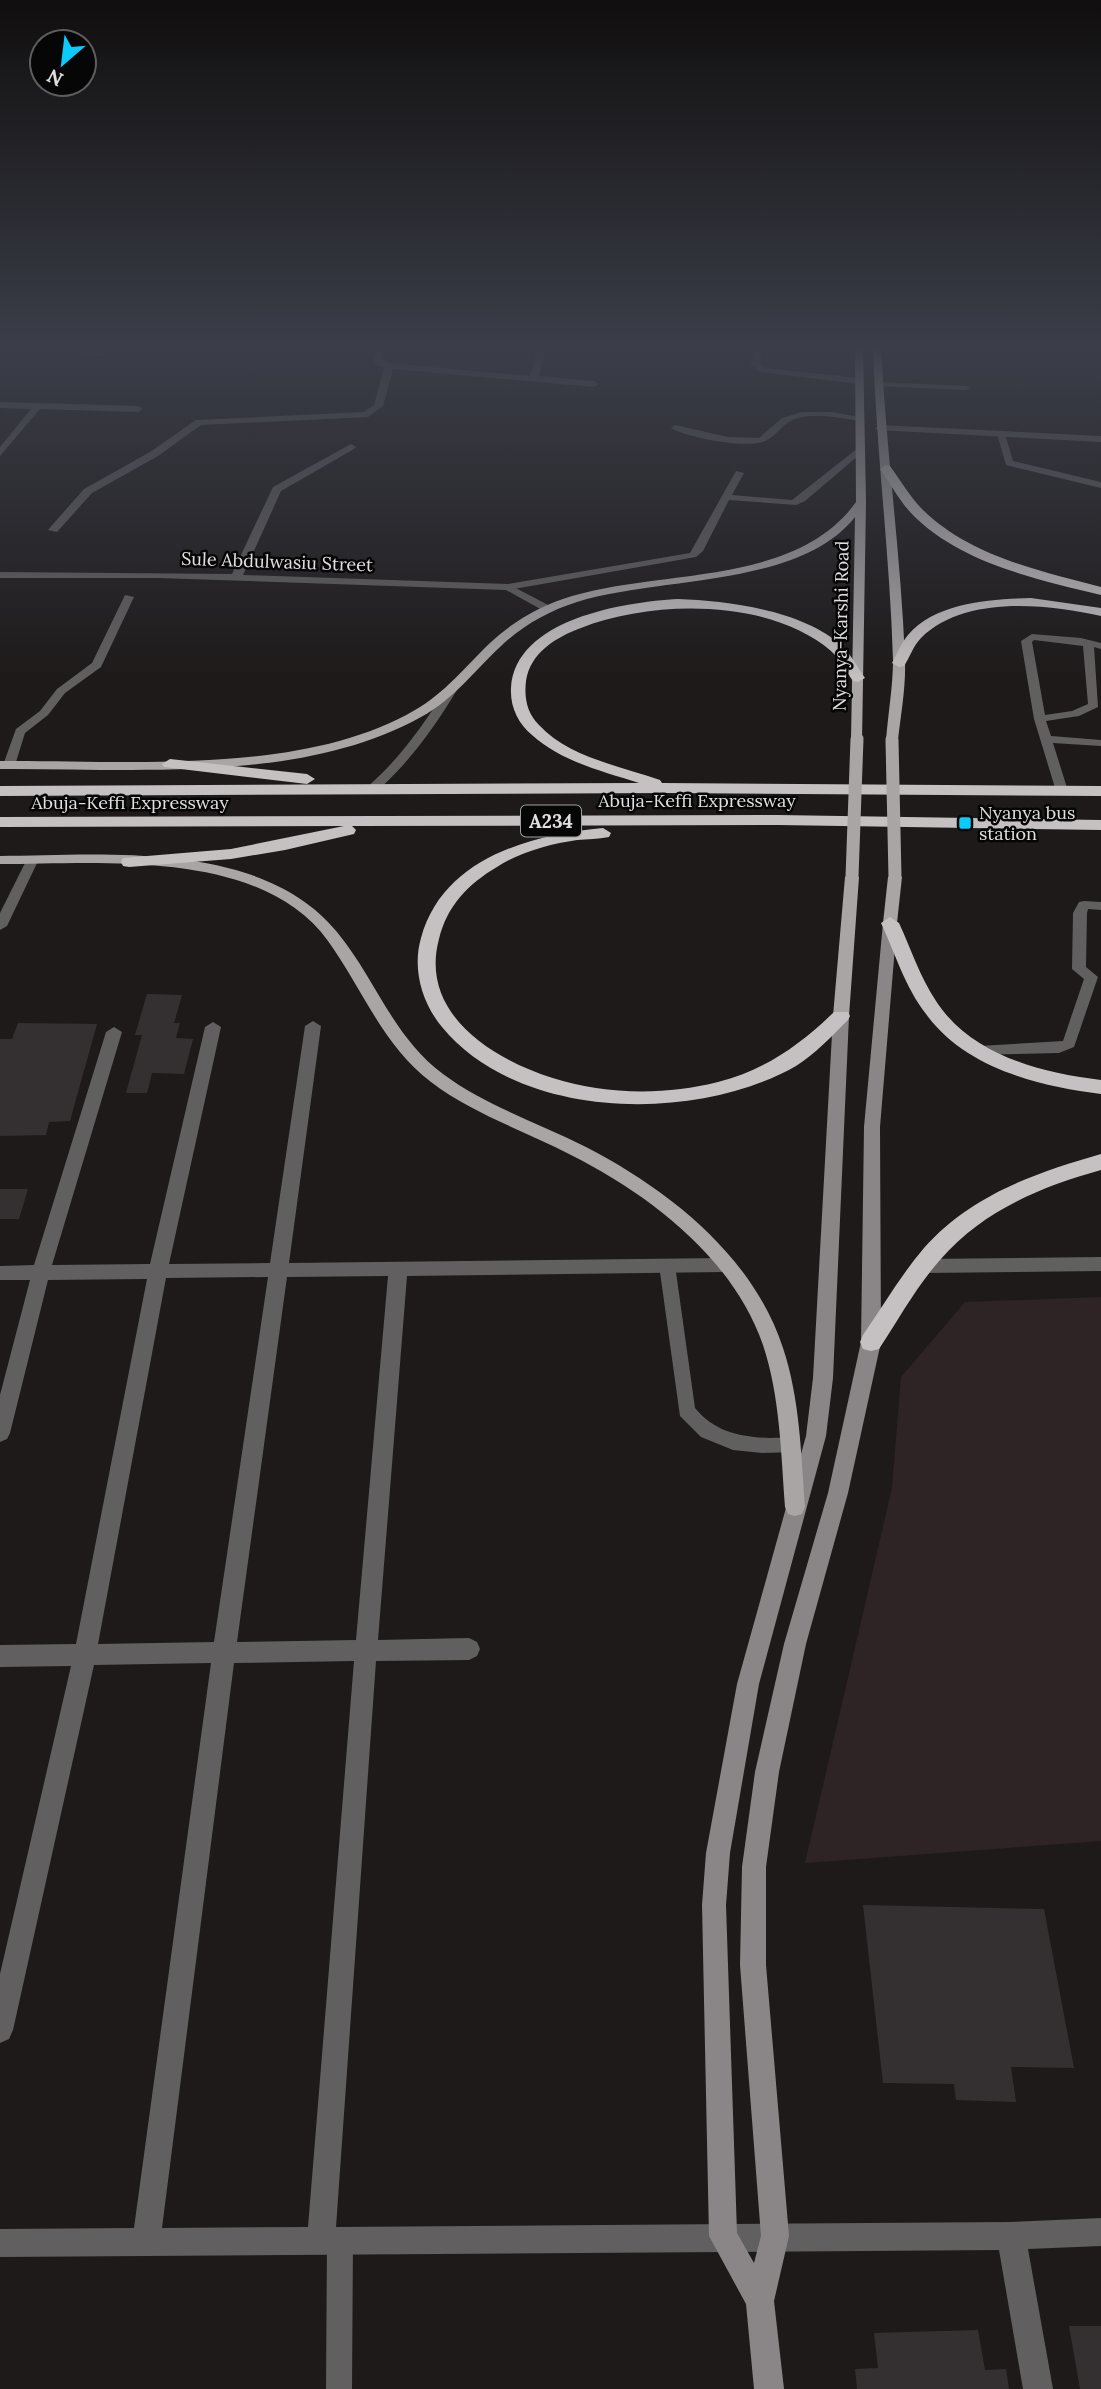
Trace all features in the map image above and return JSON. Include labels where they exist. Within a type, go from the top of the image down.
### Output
[{"type":"highway","points":[[886,469],[904,498],[922,516],[961,543],[1029,572],[1101,592]]},
{"type":"highway","points":[[669,788],[579,758],[539,732],[524,716],[518,700],[522,666],[532,651],[564,629],[612,611],[661,603],[695,603],[762,614],[808,631],[841,653],[858,678]]},
{"type":"highway","points":[[899,663],[916,635],[944,617],[969,610],[1017,603],[1045,603],[1101,612]]},
{"type":"highway","points":[[170,764],[276,775],[371,790]]},
{"type":"highway","name":"Abuja-Keffi Expressway","points":[[0,791],[669,788],[1101,791]]},
{"type":"highway","points":[[778,820],[705,828],[561,837],[538,842],[497,859],[461,884],[436,916],[426,959],[437,1007],[457,1031],[509,1070],[548,1086],[627,1098],[697,1093],[754,1076],[787,1062],[841,1016]]},
{"type":"highway","name":"Abuja-Keffi Expressway","points":[[0,822],[778,820],[1101,824]]},
{"type":"highway","points":[[129,862],[231,854],[285,845],[383,821]]},
{"type":"highway","points":[[1076,825],[1101,832]]},
{"type":"highway","points":[[890,923],[923,995],[933,1012],[951,1031],[998,1061],[1049,1078],[1101,1087]]},
{"type":"highway","points":[[871,1342],[940,1244],[971,1219],[1010,1194],[1101,1162]]},
{"type":"main road","name":"Nyanya-Karshi Road","points":[[841,1016],[852,877],[857,739],[860,457]]},
{"type":"main road","points":[[884,457],[899,663],[891,740],[895,877],[890,923]]},
{"type":"main road","name":"Abuja-Keffi Expressway","points":[[4,765],[170,764],[267,760],[315,754],[392,729],[424,711],[451,690],[497,643],[524,621],[548,609],[612,589],[714,574],[778,559],[836,532],[861,502]]},
{"type":"main road","points":[[0,860],[129,862],[226,872],[260,882],[294,901],[329,932],[409,1053],[436,1077],[460,1093],[593,1158],[639,1185],[674,1211],[701,1236],[747,1293],[766,1329],[778,1367],[791,1447],[795,1507]]},
{"type":"street","points":[[54,530],[88,491],[148,457]]},
{"type":"street","points":[[236,578],[277,489],[333,457]]},
{"type":"street","name":"Sule Abdulwasiu Street","points":[[0,575],[236,578],[508,587],[548,609]]},
{"type":"street","points":[[769,2389],[760,2301],[775,2236],[753,1965],[754,1867],[767,1772],[795,1644],[838,1493],[871,1342],[872,1127],[890,923]]},
{"type":"street","points":[[760,2301],[723,2236],[714,1905],[718,1853],[748,1684],[816,1436],[822,1378],[841,1016]]},
{"type":"street","points":[[146,2242],[224,1653],[313,1026]]},
{"type":"street","points":[[0,2030],[85,1655],[158,1271],[213,1027]]},
{"type":"street","points":[[0,1433],[41,1272],[114,1032]]},
{"type":"street","points":[[924,1266],[1101,1264]]},
{"type":"street","points":[[0,1273],[724,1265]]},
{"type":"street","points":[[331,2240],[366,1650],[398,1268]]},
{"type":"street","points":[[0,1656],[469,1649]]},
{"type":"street","points":[[0,2243],[1012,2236],[1101,2232]]},
{"type":"street","points":[[1012,2236],[1038,2389]]},
{"type":"lane","points":[[726,497],[793,503],[802,499],[851,457]]},
{"type":"lane","points":[[1008,457],[1009,463],[1101,485]]},
{"type":"lane","points":[[508,587],[693,555],[698,551],[738,473]]},
{"type":"lane","points":[[4,765],[20,731],[44,713],[61,691],[97,665],[130,597]]},
{"type":"lane","points":[[1062,791],[1040,719],[1026,641],[1032,637],[1081,641],[1101,646]]},
{"type":"lane","points":[[1040,719],[1086,711],[1094,705],[1088,645],[1081,641]]},
{"type":"lane","points":[[371,790],[406,758],[430,726],[451,690]]},
{"type":"lane","points":[[1046,739],[1101,743]]},
{"type":"lane","points":[[0,926],[6,902],[32,861]]},
{"type":"lane","points":[[979,1051],[1066,1047],[1096,978],[1079,969],[1080,913],[1084,905],[1101,906]]},
{"type":"lane","points":[[667,1265],[686,1411],[694,1423],[715,1437],[737,1443],[791,1447]]},
{"type":"lane","points":[[331,2240],[339,2389]]},
{"type":"shaded area","points":[[1101,1297],[1101,1841],[805,1863],[892,1488],[901,1377],[965,1302]]},
{"type":"building","points":[[147,994],[182,995],[174,1023],[180,1023],[176,1038],[193,1039],[184,1074],[152,1073],[147,1093],[126,1093],[142,1035],[135,1035]]},
{"type":"building","points":[[18,1023],[97,1024],[70,1121],[49,1122],[46,1135],[0,1136],[0,1039],[12,1039]]},
{"type":"building","points":[[0,1189],[28,1189],[19,1219],[0,1219]]},
{"type":"building","points":[[863,1905],[1044,1909],[1074,2068],[1011,2067],[1016,2102],[956,2100],[954,2084],[883,2083]]},
{"type":"building","points":[[1069,2326],[1101,2326],[1101,2389],[1080,2389]]},
{"type":"building","points":[[978,2330],[985,2370],[1006,2369],[1009,2389],[857,2389],[855,2369],[878,2368],[874,2333]]},
{"type":"place","name":"Nyanya bus station","points":[[965,823]]}]
